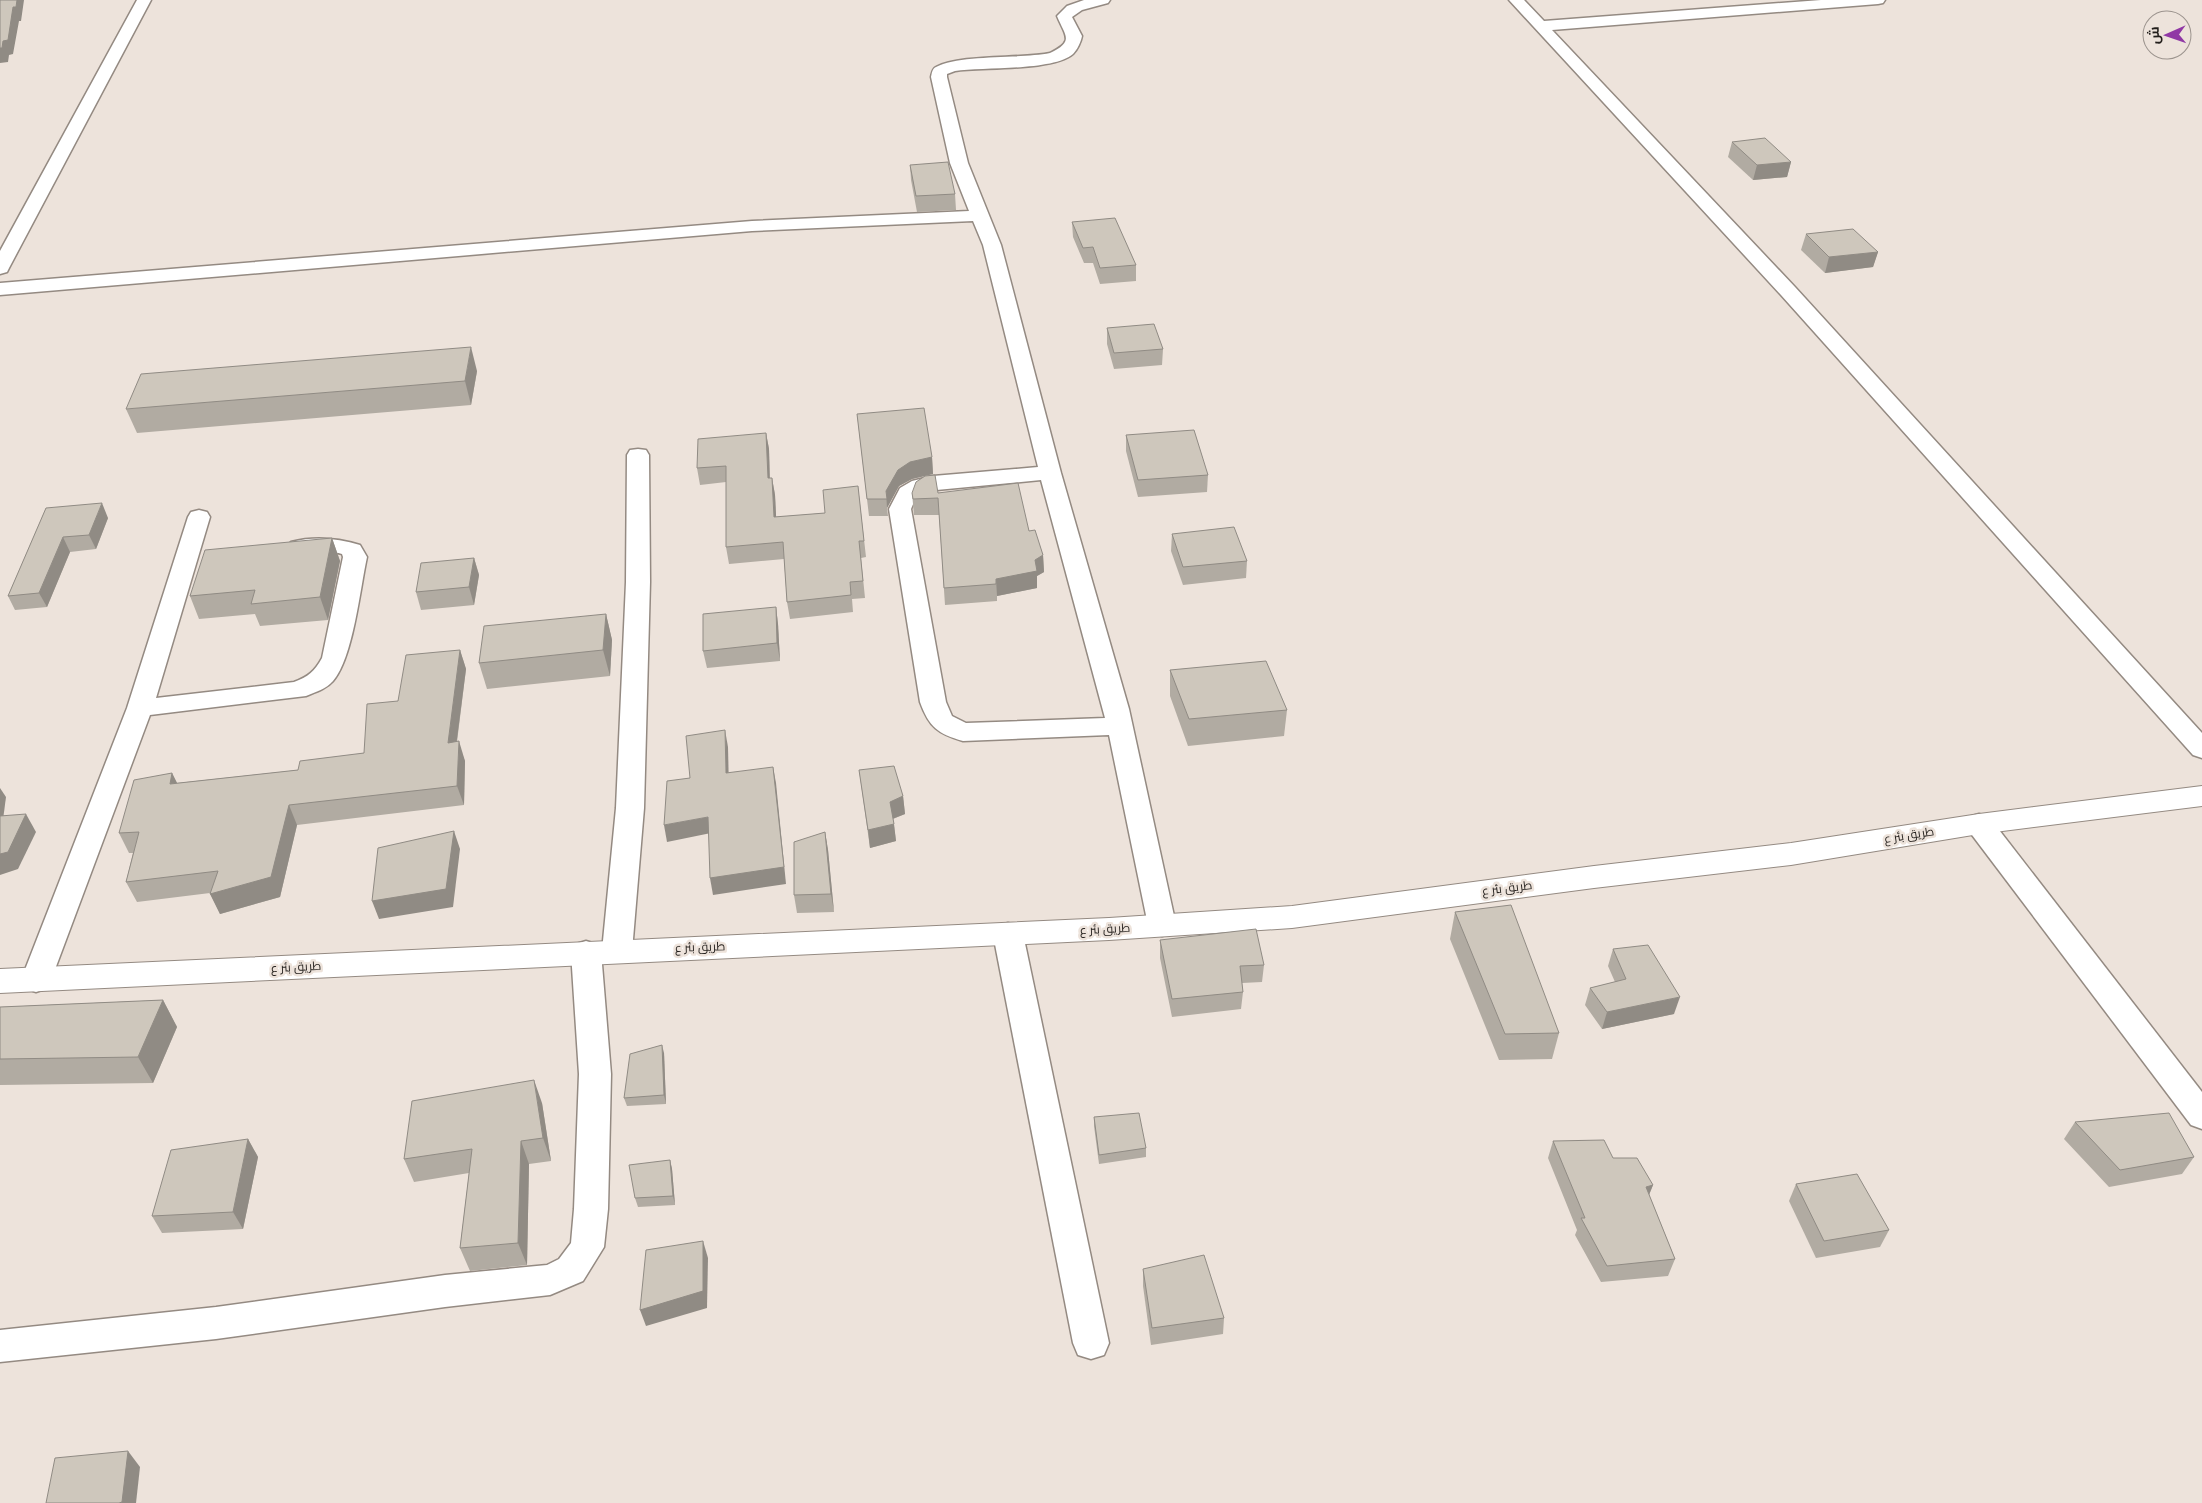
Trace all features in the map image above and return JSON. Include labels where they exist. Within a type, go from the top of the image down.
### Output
[{"type":"street","points":[[0,268],[144,0]]},
{"type":"street","points":[[1103,0],[1084,5],[1066,13],[1064,16],[1073,28],[1075,40],[1070,49],[1063,55],[1045,60],[955,66],[940,71],[939,77],[959,163],[992,245],[1050,473],[1120,726],[1162,925]]},
{"type":"street","points":[[1516,0],[1788,291],[2202,749]]},
{"type":"street","points":[[1539,26],[1878,0]]},
{"type":"street","points":[[0,289],[752,226],[972,216],[980,213]]},
{"type":"street","points":[[0,1346],[216,1323],[445,1291],[550,1280],[571,1270],[588,1247],[602,952],[630,808],[638,582],[638,455]]},
{"type":"street","points":[[1050,473],[933,483],[915,486],[904,496],[900,509],[933,702],[938,719],[948,726],[963,732],[1120,726]]},
{"type":"street","points":[[36,980],[196,557],[199,517]]},
{"type":"street","points":[[140,708],[297,690],[316,684],[328,673],[334,658],[348,596],[355,557],[352,550],[336,545],[273,550]]},
{"type":"street","name":"طريق بئر ع","points":[[0,982],[1008,934],[1292,917],[1594,877],[1791,854],[1979,824],[2202,796]]},
{"type":"street","points":[[1979,824],[2202,1116]]},
{"type":"street","points":[[1008,934],[1091,1343]]},
{"type":"building","points":[[0,0],[17,0],[16,7],[13,7],[8,40],[3,41],[2,48],[0,48]]},
{"type":"building","points":[[1765,138],[1791,162],[1757,165],[1732,142]]},
{"type":"building","points":[[948,162],[955,194],[916,196],[910,165]]},
{"type":"building","points":[[1115,218],[1136,265],[1100,268],[1093,247],[1083,248],[1072,222]]},
{"type":"building","points":[[1853,229],[1878,252],[1829,257],[1806,234]]},
{"type":"building","points":[[1154,324],[1163,349],[1114,353],[1107,328]]},
{"type":"building","points":[[471,347],[465,381],[126,409],[141,374]]},
{"type":"building","points":[[924,408],[932,457],[910,462],[898,470],[886,491],[887,499],[867,499],[857,414]]},
{"type":"building","points":[[1194,430],[1208,475],[1138,480],[1126,435]]},
{"type":"building","points":[[766,433],[768,478],[772,478],[774,517],[825,513],[823,490],[858,486],[864,541],[859,541],[863,581],[850,582],[851,595],[787,602],[783,542],[726,547],[726,466],[697,468],[698,439]]},
{"type":"building","points":[[935,475],[938,493],[1018,483],[1029,531],[1035,530],[1043,555],[1035,560],[1037,571],[996,579],[996,584],[944,588],[938,498],[913,499],[912,493],[916,482],[925,476]]},
{"type":"building","points":[[102,503],[89,535],[63,537],[39,593],[8,596],[46,508]]},
{"type":"building","points":[[1234,527],[1247,561],[1183,567],[1172,534]]},
{"type":"building","points":[[332,538],[320,597],[251,604],[255,590],[190,596],[205,550]]},
{"type":"building","points":[[474,558],[469,587],[416,592],[421,563]]},
{"type":"building","points":[[776,607],[777,643],[703,651],[703,614]]},
{"type":"building","points":[[606,614],[603,650],[479,663],[484,626]]},
{"type":"building","points":[[460,650],[448,743],[459,741],[457,786],[289,805],[271,877],[210,894],[218,871],[126,882],[139,832],[119,833],[134,780],[172,773],[170,784],[298,770],[300,761],[364,753],[367,704],[398,701],[406,655]]},
{"type":"building","points":[[1266,661],[1287,710],[1189,719],[1170,670]]},
{"type":"building","points":[[725,730],[726,773],[773,767],[784,867],[710,878],[708,817],[664,825],[667,781],[690,778],[686,736]]},
{"type":"building","points":[[894,766],[903,796],[890,802],[894,824],[868,830],[859,770]]},
{"type":"building","points":[[26,814],[8,852],[0,854],[0,816]]},
{"type":"building","points":[[454,831],[446,889],[372,901],[378,848]]},
{"type":"building","points":[[825,832],[831,894],[794,895],[794,842]]},
{"type":"building","points":[[1511,905],[1559,1033],[1505,1034],[1455,912]]},
{"type":"building","points":[[1256,929],[1264,965],[1240,966],[1243,992],[1172,999],[1160,940]]},
{"type":"building","points":[[1648,945],[1680,997],[1607,1012],[1590,988],[1626,979],[1613,949]]},
{"type":"building","points":[[163,1000],[138,1057],[0,1059],[0,1007]]},
{"type":"building","points":[[662,1045],[664,1095],[624,1098],[630,1054]]},
{"type":"building","points":[[534,1080],[543,1138],[521,1141],[518,1243],[460,1248],[472,1149],[404,1159],[412,1101]]},
{"type":"building","points":[[1139,1113],[1146,1148],[1099,1155],[1094,1117]]},
{"type":"building","points":[[2169,1113],[2194,1157],[2120,1170],[2075,1122]]},
{"type":"building","points":[[248,1139],[233,1212],[152,1216],[171,1150]]},
{"type":"building","points":[[1604,1140],[1613,1158],[1637,1158],[1653,1185],[1646,1187],[1675,1259],[1607,1266],[1581,1218],[1585,1218],[1553,1141]]},
{"type":"building","points":[[670,1160],[673,1196],[635,1198],[629,1165]]},
{"type":"building","points":[[1857,1174],[1889,1230],[1824,1241],[1796,1184]]},
{"type":"building","points":[[703,1241],[703,1291],[640,1310],[646,1250]]},
{"type":"building","points":[[1204,1255],[1224,1318],[1152,1328],[1143,1269]]},
{"type":"building","points":[[128,1451],[122,1502],[46,1503],[55,1458]]}]
